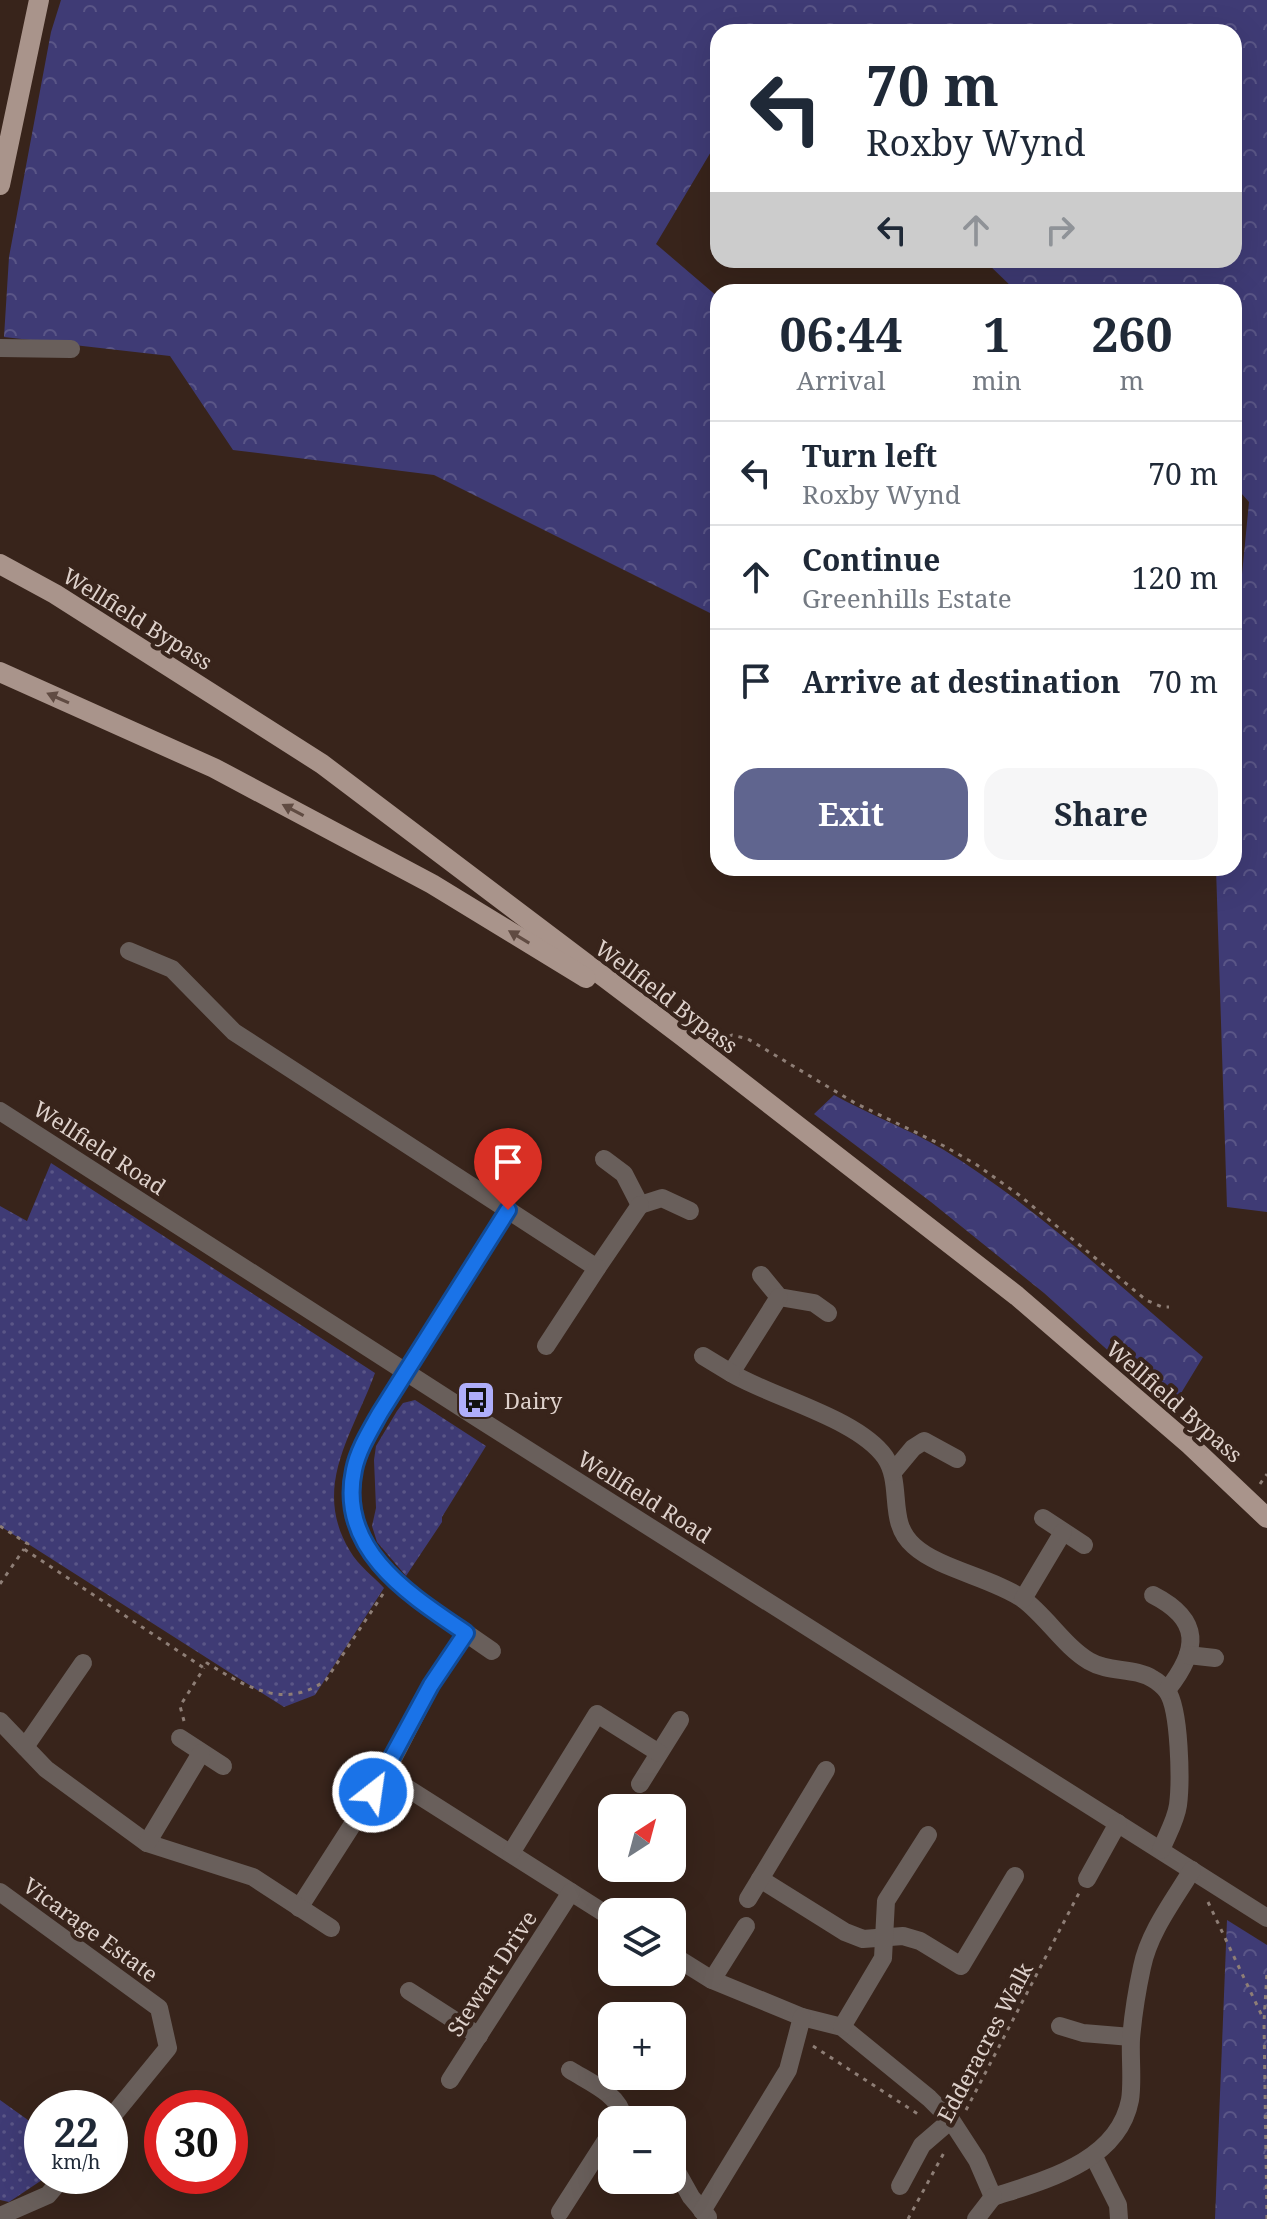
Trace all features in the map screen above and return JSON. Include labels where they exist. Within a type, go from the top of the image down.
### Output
[{"type":"main road","points":[[0,185],[39,0]]},
{"type":"main road","name":"Wellfield Bypass","points":[[0,564],[67,601],[322,764],[682,1036],[1017,1296],[1190,1445],[1267,1518]]},
{"type":"main road","points":[[1,673],[214,768],[432,884],[682,1036]]},
{"type":"street","points":[[0,348],[71,349]]},
{"type":"street","points":[[129,951],[172,969],[234,1032],[597,1268]]},
{"type":"street","name":"Wellfield Road","points":[[0,1111],[1267,1918]]},
{"type":"street","points":[[604,1159],[624,1174],[640,1205]]},
{"type":"street","points":[[546,1346],[640,1205],[662,1198],[690,1211]]},
{"type":"street","points":[[492,1651],[414,1598],[383,1571],[368,1550],[352,1512],[354,1471],[365,1440],[508,1210]]},
{"type":"street","points":[[761,1275],[779,1297],[806,1301],[828,1313]]},
{"type":"street","points":[[731,1373],[779,1297]]},
{"type":"street","points":[[703,1356],[754,1387],[845,1426],[883,1454],[893,1472],[898,1524],[915,1547],[1023,1599],[1085,1659],[1107,1668],[1139,1673],[1167,1690],[1176,1719],[1179,1789],[1178,1807],[1161,1850]]},
{"type":"street","points":[[893,1472],[918,1443],[924,1441],[957,1459]]},
{"type":"street","points":[[1043,1518],[1084,1545]]},
{"type":"street","points":[[1023,1599],[1063,1532]]},
{"type":"street","points":[[1153,1595],[1178,1610],[1189,1629],[1188,1655],[1167,1690]]},
{"type":"street","points":[[299,1908],[385,1774],[431,1685],[466,1633]]},
{"type":"street","points":[[1188,1655],[1215,1658]]},
{"type":"street","points":[[25,1747],[83,1663]]},
{"type":"street","points":[[511,1853],[597,1714],[659,1753]]},
{"type":"street","points":[[640,1784],[680,1720]]},
{"type":"street","points":[[0,1721],[46,1769],[147,1843],[253,1877],[331,1928]]},
{"type":"street","points":[[180,1738],[223,1766]]},
{"type":"street","points":[[147,1843],[201,1753]]},
{"type":"street","points":[[748,1899],[826,1770]]},
{"type":"street","points":[[385,1774],[598,1909]]},
{"type":"street","points":[[1087,1879],[1118,1823]]},
{"type":"street","points":[[842,2027],[883,1958],[886,1901],[928,1835]]},
{"type":"street","points":[[976,2219],[993,2197],[1043,2181],[1094,2157],[1114,2135],[1130,2101],[1131,2037],[1142,1965],[1149,1942],[1192,1870]]},
{"type":"street","points":[[760,1879],[845,1932],[863,1939],[903,1936],[920,1941],[961,1966],[1015,1876]]},
{"type":"street","name":"Vicarage Estate","points":[[0,1892],[159,2008],[168,2048],[128,2097]]},
{"type":"street","name":"Stewart Drive","points":[[450,2080],[571,1892]]},
{"type":"street","points":[[712,1980],[746,1926]]},
{"type":"street","points":[[686,1964],[712,1980],[802,2017],[842,2027],[929,2098],[977,2160],[993,2197]]},
{"type":"street","points":[[409,1991],[479,2036]]},
{"type":"street","points":[[686,2188],[707,2215],[788,2070],[802,2017]]},
{"type":"street","points":[[1060,2026],[1083,2033],[1131,2037]]},
{"type":"street","points":[[570,2070],[612,2097],[620,2106]]},
{"type":"street","points":[[900,2186],[922,2145],[949,2126]]},
{"type":"street","points":[[1094,2157],[1118,2205],[1119,2219]]},
{"type":"street","points":[[560,2212],[598,2159]]},
{"type":"street","points":[[0,2216],[49,2194]]},
{"type":"path","points":[[705,1054],[732,1035],[748,1039],[855,1103],[977,1165],[1019,1195],[1146,1300],[1169,1307]]},
{"type":"path","points":[[0,1526],[28,1544],[0,1584]]},
{"type":"path","points":[[24,1549],[204,1668]]},
{"type":"path","points":[[180,1738],[185,1727],[180,1706],[207,1663],[253,1690],[293,1695],[312,1690],[326,1680],[393,1579]]},
{"type":"path","name":"Edderacres Walk","points":[[908,2219],[949,2126],[1087,1879]]},
{"type":"path","points":[[1203,1893],[1264,2022]]},
{"type":"path","points":[[1267,1972],[1264,2022],[1267,2219]]},
{"type":"path","points":[[797,2036],[949,2126]]},
{"type":"green space","points":[[61,0],[1267,0],[1267,1212],[1227,1207],[1216,876],[1242,876],[1242,574],[1249,502],[1242,494],[1242,284],[1009,284],[992,268],[1242,268],[1242,24],[710,24],[710,153],[656,244],[710,290],[710,613],[434,475],[233,450],[170,356],[4,337],[9,257],[51,32]]},
{"type":"green space","points":[[834,1095],[931,1142],[979,1173],[1077,1249],[1203,1357],[1172,1408],[1044,1293],[931,1202],[814,1114]]},
{"type":"green space","points":[[51,1163],[375,1373],[340,1461],[334,1505],[339,1527],[350,1551],[384,1588],[315,1695],[284,1707],[0,1526],[0,1206],[27,1221]]},
{"type":"green space","points":[[415,1400],[486,1446],[406,1576],[377,1542],[372,1526],[376,1508],[374,1460],[376,1446],[397,1411],[403,1403]]},
{"type":"green space","points":[[1227,1920],[1267,1945],[1267,2219],[1215,2219]]},
{"type":"green space","points":[[0,2100],[24,2117],[24,2192],[9,2202],[0,2200]]},
{"type":"place","name":"Dairy","points":[[476,1400]]},
{"type":"route","points":[[373,1792],[431,1685],[466,1633],[414,1598],[383,1571],[368,1550],[352,1512],[354,1471],[365,1440],[380,1413],[508,1210]]}]
